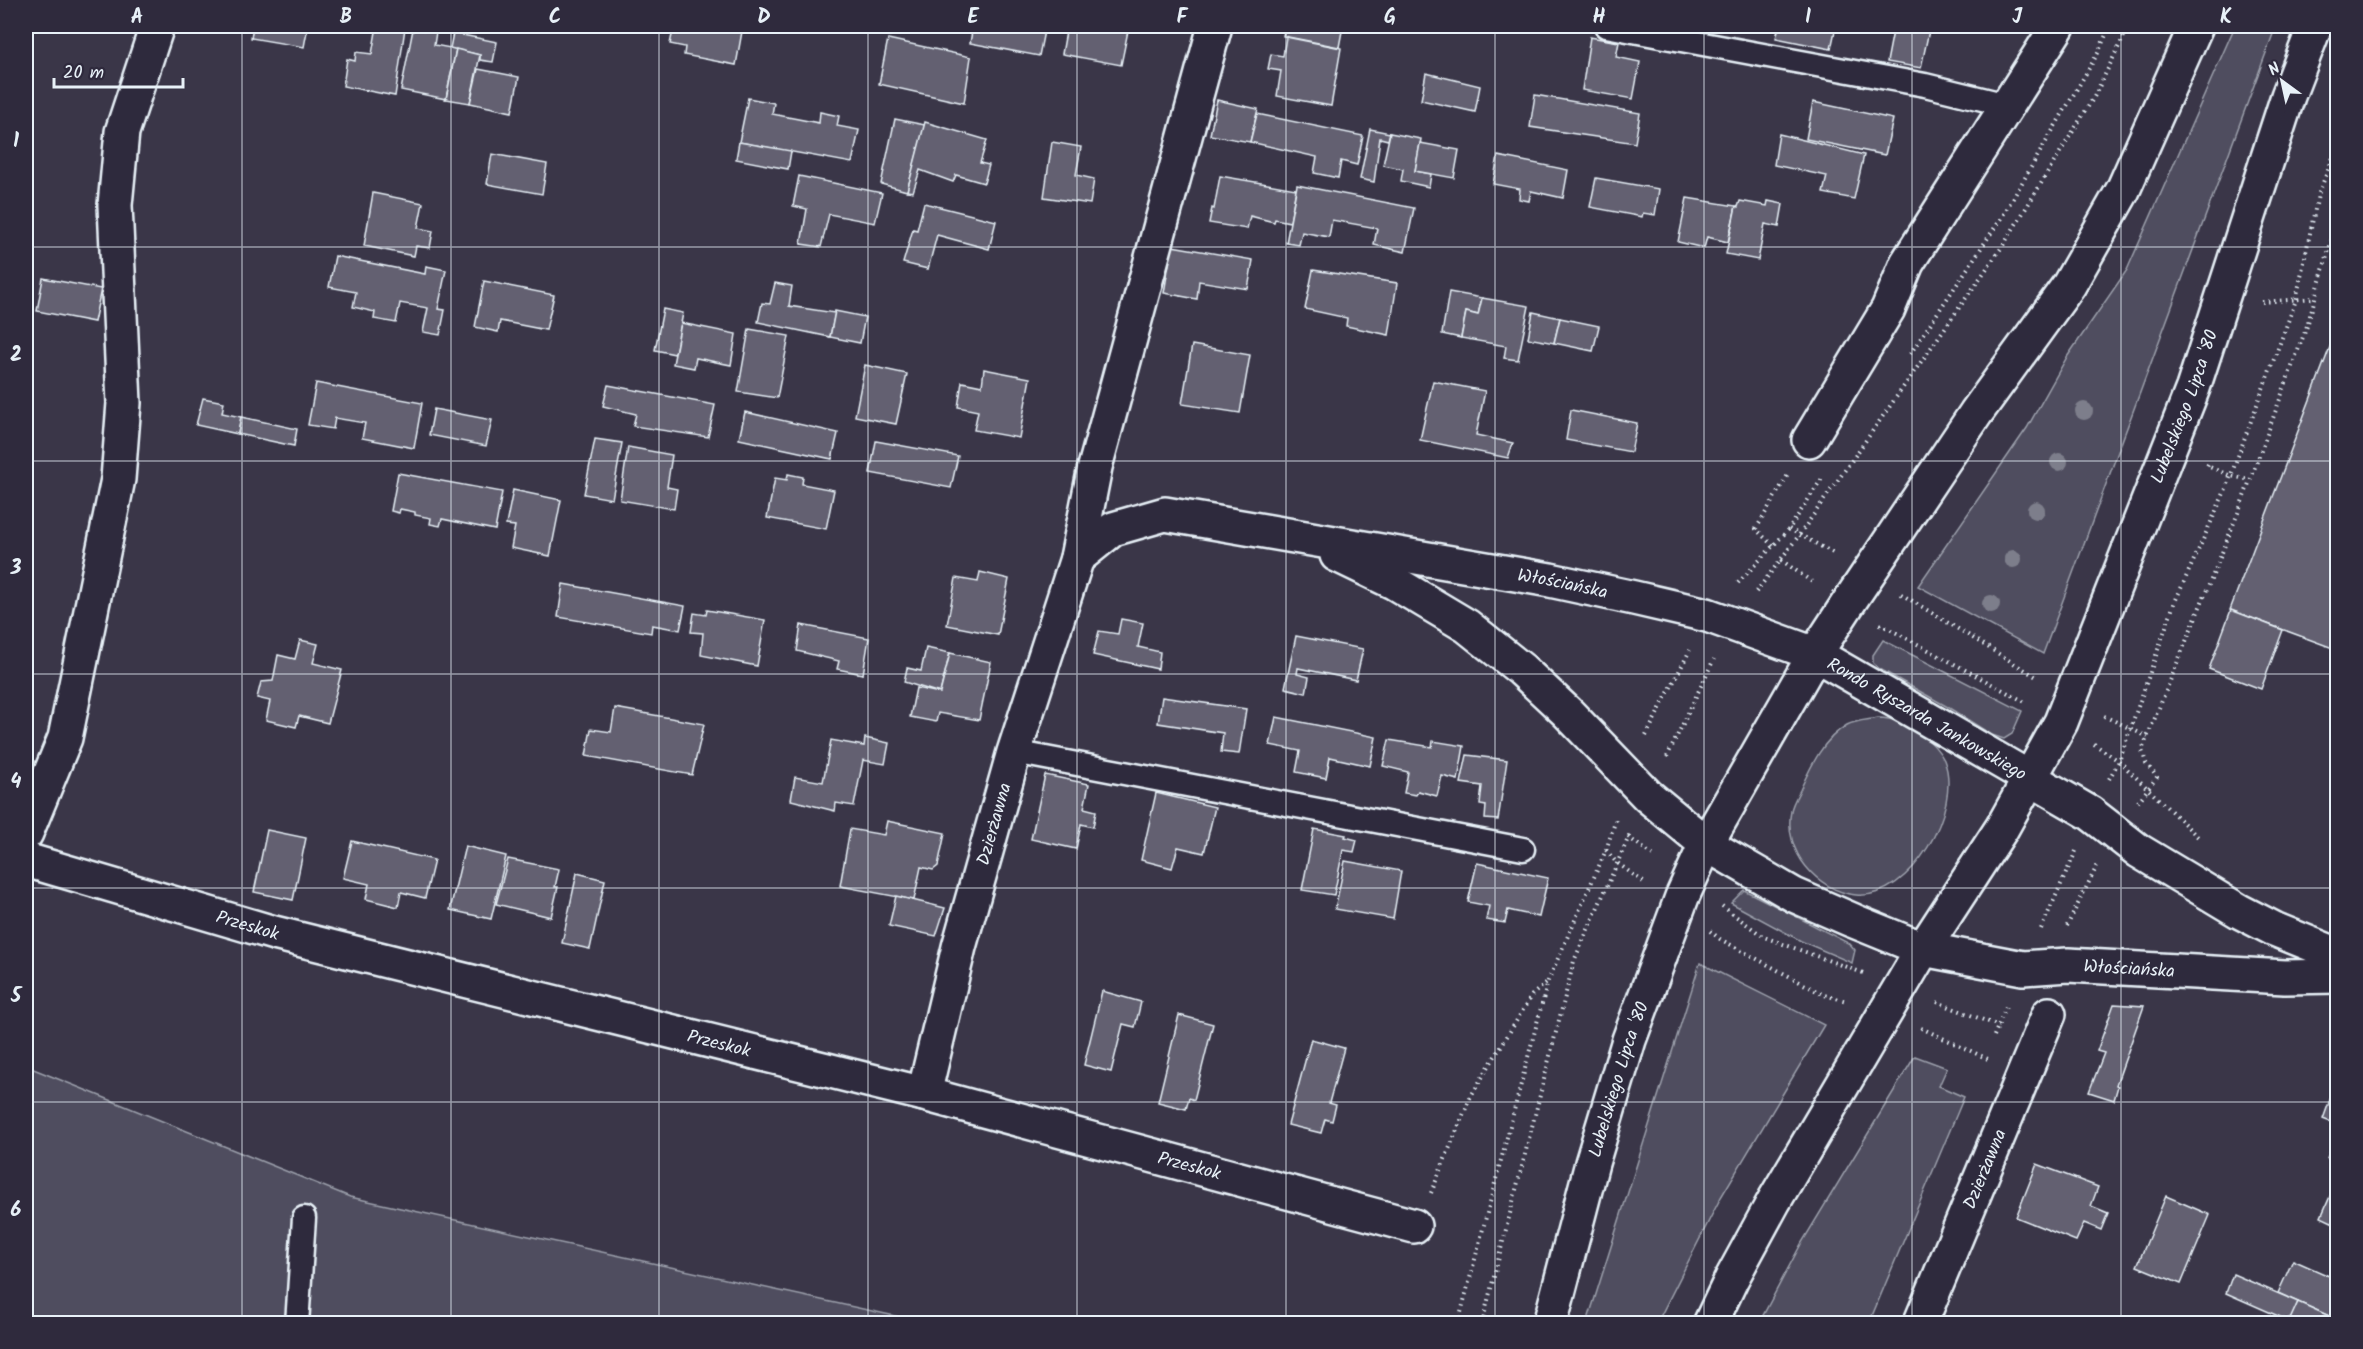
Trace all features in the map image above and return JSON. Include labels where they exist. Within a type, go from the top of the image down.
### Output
[{"type":"street","points":[[26,833],[65,738],[118,479],[124,403],[115,205],[122,132],[157,26]]},
{"type":"street","name":"Dzierżawna","points":[[924,1094],[959,947],[1014,752],[1077,558],[1095,467],[1215,26]]},
{"type":"street","points":[[1809,440],[1888,309],[1907,263],[2058,26]]},
{"type":"street","points":[[1815,654],[1976,413],[2068,285],[2123,190],[2196,26]]},
{"type":"street","name":"Lubelskiego Lipca '80","points":[[2030,779],[2061,722],[2193,388],[2288,96],[2315,26]]},
{"type":"street","name":"Włościańska","points":[[1077,558],[1113,529],[1165,514],[1550,580],[1634,597],[1707,615],[1815,654]]},
{"type":"street","name":"Włościańska","points":[[1303,538],[1395,583],[1467,626],[1522,670],[1567,712],[1648,795],[1706,844]]},
{"type":"street","name":"Rondo Ryszarda Jankowskiego","points":[[1706,844],[1815,654],[2030,779],[2002,828],[1923,949]]},
{"type":"street","points":[[2030,779],[2102,823],[2139,851],[2239,910],[2274,929],[2337,955]]},
{"type":"street","points":[[1706,844],[1794,895],[1923,949],[1774,1201],[1710,1323]]},
{"type":"street","name":"Lubelskiego Lipca '80","points":[[1550,1323],[1592,1163],[1626,1051],[1678,908],[1706,844]]},
{"type":"street","name":"Przeskok","points":[[26,860],[274,933],[924,1094],[1414,1226]]},
{"type":"street","name":"Włościańska","points":[[1923,949],[2034,967],[2068,965],[2285,976],[2337,976]]},
{"type":"street","name":"Dzierżawna","points":[[1920,1323],[2049,1014]]},
{"type":"lane","points":[[1606,26],[1925,85],[2007,105]]},
{"type":"lane","points":[[1014,752],[1523,849]]},
{"type":"lane","points":[[297,1323],[304,1218]]},
{"type":"path","points":[[1994,1037],[1997,1026],[2034,967],[2102,823],[2119,761],[2174,604],[2231,476],[2296,300],[2318,195],[2337,145]]},
{"type":"path","points":[[2034,967],[2067,872],[2102,823],[2157,777],[2146,763],[2142,750],[2250,480],[2307,326],[2337,218]]},
{"type":"path","points":[[2256,302],[2314,298]]},
{"type":"path","points":[[1773,546],[1756,529],[1809,440]]},
{"type":"path","points":[[2210,455],[2207,466],[2231,476],[2250,480]]},
{"type":"path","points":[[1788,529],[1869,574],[2093,712],[2148,736]]},
{"type":"path","points":[[1606,850],[1616,862],[1720,939],[1824,995],[1886,1012],[1996,1061]]},
{"type":"path","points":[[1436,1184],[1471,1096],[1532,995],[1548,981]]},
{"type":"path","points":[[1985,1070],[1992,1048]]},
{"type":"shaded area","points":[[2235,26],[2276,26],[2043,654],[1918,586],[2027,428],[2067,357],[2127,270]]},
{"type":"shaded area","points":[[1883,640],[2022,711],[2012,734],[2004,739],[1992,735],[1878,668],[1873,663],[1873,655]]},
{"type":"shaded area","points":[[1878,718],[1895,720],[1910,727],[1937,749],[1944,760],[1948,780],[1946,802],[1939,825],[1928,847],[1913,867],[1896,883],[1876,893],[1856,895],[1828,886],[1806,866],[1792,840],[1791,811],[1824,745],[1851,723]]},
{"type":"shaded area","points":[[1744,890],[1850,944],[1855,950],[1852,963],[1801,941],[1731,903]]},
{"type":"shaded area","points":[[1700,963],[1824,1025],[1721,1197],[1657,1323],[1587,1323]]},
{"type":"shaded area","points":[[1915,1056],[1947,1068],[1939,1086],[1964,1097],[1869,1323],[1759,1323],[1801,1244]]},
{"type":"shaded area","points":[[26,1066],[350,1197],[927,1323],[26,1323]]},
{"type":"building","points":[[253,26],[308,26],[304,47],[251,38]]},
{"type":"building","points":[[377,26],[405,28],[395,96],[343,86],[347,59],[355,61],[356,52],[372,54]]},
{"type":"building","points":[[674,26],[743,26],[736,65],[684,55],[685,47],[670,44]]},
{"type":"building","points":[[973,26],[1045,26],[1039,56],[970,43]]},
{"type":"building","points":[[1067,26],[1129,26],[1121,65],[1062,54]]},
{"type":"building","points":[[1285,26],[1343,26],[1339,47],[1283,36]]},
{"type":"building","points":[[1779,26],[1836,26],[1831,49],[1776,38]]},
{"type":"building","points":[[1894,26],[1930,26],[1921,68],[1887,62]]},
{"type":"building","points":[[413,29],[436,32],[434,45],[456,49],[446,99],[401,90]]},
{"type":"building","points":[[453,33],[497,42],[493,62],[480,60],[480,55],[450,48]]},
{"type":"building","points":[[1286,37],[1341,48],[1331,106],[1277,96],[1281,71],[1268,69],[1271,54],[1283,56]]},
{"type":"building","points":[[1590,37],[1619,42],[1616,57],[1640,62],[1633,99],[1582,90]]},
{"type":"building","points":[[888,39],[971,57],[964,103],[879,84]]},
{"type":"building","points":[[456,49],[480,55],[470,103],[446,99]]},
{"type":"building","points":[[478,69],[519,77],[512,112],[470,103]]},
{"type":"building","points":[[1426,73],[1480,86],[1475,112],[1421,100]]},
{"type":"building","points":[[1535,95],[1640,113],[1635,143],[1530,127]]},
{"type":"building","points":[[748,98],[774,103],[772,114],[819,123],[820,112],[839,116],[837,126],[859,130],[852,163],[739,142]]},
{"type":"building","points":[[1217,100],[1258,109],[1250,142],[1210,135]]},
{"type":"building","points":[[1813,102],[1893,119],[1885,155],[1806,139]]},
{"type":"building","points":[[1257,114],[1363,136],[1357,165],[1341,161],[1338,178],[1314,173],[1317,157],[1250,142]]},
{"type":"building","points":[[895,119],[925,125],[907,191],[881,184]]},
{"type":"building","points":[[925,122],[987,140],[980,163],[989,165],[984,183],[956,175],[953,182],[920,170],[913,192],[907,191]]},
{"type":"building","points":[[1370,129],[1390,133],[1388,140],[1380,138],[1374,182],[1360,179]]},
{"type":"building","points":[[1390,133],[1421,139],[1415,171],[1431,174],[1429,187],[1401,181],[1403,169],[1383,165]]},
{"type":"building","points":[[1779,134],[1864,155],[1854,199],[1823,193],[1827,176],[1774,165]]},
{"type":"building","points":[[739,142],[791,151],[788,169],[736,159]]},
{"type":"building","points":[[1052,142],[1081,147],[1076,175],[1094,179],[1090,204],[1044,197]]},
{"type":"building","points":[[1420,143],[1459,150],[1454,178],[1415,171]]},
{"type":"building","points":[[492,154],[547,164],[542,194],[487,184]]},
{"type":"building","points":[[1498,156],[1568,170],[1563,198],[1531,191],[1529,201],[1519,199],[1520,189],[1493,184]]},
{"type":"building","points":[[799,176],[882,193],[875,223],[829,214],[821,247],[801,244],[807,209],[793,206]]},
{"type":"building","points":[[1220,176],[1296,189],[1290,222],[1275,219],[1274,222],[1250,216],[1247,229],[1209,223]]},
{"type":"building","points":[[1596,178],[1659,189],[1655,215],[1643,213],[1642,217],[1590,207]]},
{"type":"building","points":[[1297,185],[1414,208],[1405,252],[1374,245],[1377,228],[1332,220],[1329,237],[1302,232],[1299,245],[1286,243]]},
{"type":"building","points":[[373,193],[423,203],[418,228],[433,231],[430,248],[416,246],[414,256],[364,246]]},
{"type":"building","points":[[1687,198],[1736,206],[1728,242],[1707,237],[1704,248],[1678,242]]},
{"type":"building","points":[[1740,201],[1767,206],[1768,201],[1783,204],[1779,227],[1765,224],[1758,260],[1726,254],[1736,206],[1738,207]]},
{"type":"building","points":[[924,203],[996,221],[989,249],[937,235],[928,269],[903,263],[913,229],[917,230]]},
{"type":"building","points":[[1172,246],[1253,260],[1248,289],[1199,281],[1197,299],[1164,293]]},
{"type":"building","points":[[335,256],[425,274],[426,266],[446,270],[438,309],[445,310],[440,335],[423,332],[428,308],[400,303],[396,323],[374,319],[375,312],[353,307],[356,292],[329,287]]},
{"type":"building","points":[[1313,270],[1397,283],[1389,335],[1346,326],[1347,318],[1305,309]]},
{"type":"building","points":[[43,278],[101,289],[94,322],[37,311]]},
{"type":"building","points":[[484,281],[554,295],[546,330],[500,321],[498,332],[475,327]]},
{"type":"building","points":[[775,283],[792,286],[789,306],[835,313],[830,337],[758,322],[762,303],[770,304]]},
{"type":"building","points":[[1449,292],[1482,298],[1478,315],[1466,312],[1461,338],[1442,334]]},
{"type":"building","points":[[1482,298],[1529,306],[1518,360],[1504,358],[1506,346],[1461,338],[1466,312],[1478,315]]},
{"type":"building","points":[[663,309],[683,313],[675,354],[655,350]]},
{"type":"building","points":[[835,311],[865,317],[860,343],[830,337]]},
{"type":"building","points":[[1533,312],[1560,318],[1554,343],[1528,338]]},
{"type":"building","points":[[1560,318],[1599,326],[1593,351],[1554,343]]},
{"type":"building","points":[[681,323],[736,334],[731,365],[696,358],[694,368],[673,364]]},
{"type":"building","points":[[2338,326],[2338,650],[2230,610]]},
{"type":"building","points":[[749,329],[789,336],[777,398],[738,392]]},
{"type":"building","points":[[1192,345],[1250,355],[1240,413],[1182,404]]},
{"type":"building","points":[[865,365],[907,374],[896,424],[855,416]]},
{"type":"building","points":[[984,369],[1030,378],[1019,438],[974,430],[978,411],[958,407],[962,382],[982,386]]},
{"type":"building","points":[[1433,381],[1485,391],[1476,435],[1513,443],[1508,458],[1420,440]]},
{"type":"building","points":[[316,383],[422,403],[414,448],[362,438],[365,423],[335,418],[333,429],[308,425]]},
{"type":"building","points":[[608,385],[715,405],[708,437],[633,426],[636,414],[603,406]]},
{"type":"building","points":[[203,398],[224,402],[222,413],[241,417],[238,434],[196,425]]},
{"type":"building","points":[[434,409],[492,420],[486,446],[429,435]]},
{"type":"building","points":[[1571,410],[1637,423],[1631,452],[1566,440]]},
{"type":"building","points":[[745,412],[838,433],[832,459],[739,439]]},
{"type":"building","points":[[241,417],[297,429],[294,446],[238,434]]},
{"type":"building","points":[[595,439],[622,443],[612,499],[584,494]]},
{"type":"building","points":[[876,441],[958,456],[951,488],[870,473]]},
{"type":"building","points":[[628,447],[672,455],[667,487],[677,489],[674,509],[620,500]]},
{"type":"building","points":[[398,473],[502,492],[495,530],[442,519],[440,526],[430,524],[431,518],[415,515],[415,512],[400,509],[399,513],[391,511]]},
{"type":"building","points":[[788,474],[803,477],[802,484],[834,490],[826,529],[767,518],[775,478],[787,480]]},
{"type":"building","points":[[513,490],[561,500],[550,556],[511,548],[515,526],[506,525]]},
{"type":"building","points":[[980,572],[1009,579],[998,635],[947,625],[956,578],[978,582]]},
{"type":"building","points":[[563,584],[685,606],[680,630],[652,625],[651,633],[558,617]]},
{"type":"building","points":[[707,610],[765,620],[757,666],[701,655],[703,633],[691,632],[694,613],[706,615]]},
{"type":"building","points":[[2231,610],[2283,630],[2261,689],[2209,669]]},
{"type":"building","points":[[1121,619],[1143,623],[1138,647],[1160,652],[1158,669],[1093,655],[1099,631],[1118,634]]},
{"type":"building","points":[[801,625],[869,638],[863,674],[837,669],[839,661],[797,651]]},
{"type":"building","points":[[1296,636],[1363,649],[1356,680],[1298,668],[1297,674],[1309,677],[1306,693],[1285,688]]},
{"type":"building","points":[[300,640],[318,644],[313,663],[342,670],[328,723],[299,716],[296,727],[266,720],[270,701],[257,698],[261,682],[273,681],[278,655],[295,659]]},
{"type":"building","points":[[926,648],[950,653],[940,693],[904,682],[907,668],[921,671]]},
{"type":"building","points":[[950,653],[991,662],[979,720],[938,713],[936,722],[910,717],[916,688],[940,693]]},
{"type":"building","points":[[1162,697],[1246,709],[1239,754],[1221,752],[1223,733],[1158,723]]},
{"type":"building","points":[[615,708],[704,724],[692,775],[586,756],[591,729],[611,732]]},
{"type":"building","points":[[1276,717],[1376,737],[1370,766],[1330,757],[1326,778],[1296,772],[1300,751],[1270,745]]},
{"type":"building","points":[[865,738],[889,743],[885,764],[863,760],[854,806],[836,803],[835,811],[791,800],[795,777],[823,782],[831,740],[864,746]]},
{"type":"building","points":[[1389,740],[1432,747],[1433,741],[1464,746],[1458,780],[1442,776],[1437,796],[1418,791],[1416,795],[1404,793],[1408,772],[1383,766]]},
{"type":"building","points":[[1467,755],[1507,760],[1498,820],[1485,819],[1486,806],[1480,805],[1482,786],[1461,783]]},
{"type":"building","points":[[1045,775],[1089,784],[1084,808],[1096,811],[1093,827],[1081,824],[1076,849],[1031,839]]},
{"type":"building","points":[[1156,793],[1215,807],[1204,853],[1178,847],[1172,868],[1141,860]]},
{"type":"building","points":[[887,821],[945,833],[938,866],[933,870],[921,867],[914,900],[840,886],[850,829],[884,835]]},
{"type":"building","points":[[1314,829],[1346,835],[1345,837],[1357,840],[1354,852],[1343,850],[1334,895],[1302,890]]},
{"type":"building","points":[[267,830],[306,838],[293,900],[254,892]]},
{"type":"building","points":[[352,841],[434,860],[425,898],[401,892],[398,907],[366,899],[369,884],[343,878]]},
{"type":"building","points":[[465,846],[506,856],[491,919],[450,910]]},
{"type":"building","points":[[508,859],[559,869],[555,887],[558,887],[551,917],[496,904]]},
{"type":"building","points":[[1345,861],[1401,871],[1393,919],[1335,909]]},
{"type":"building","points":[[1477,863],[1548,878],[1539,917],[1508,910],[1505,923],[1486,920],[1489,906],[1468,902]]},
{"type":"building","points":[[577,873],[605,880],[590,949],[562,943]]},
{"type":"building","points":[[896,896],[945,908],[936,936],[889,926]]},
{"type":"building","points":[[1102,991],[1141,1002],[1135,1027],[1123,1024],[1111,1072],[1084,1065]]},
{"type":"building","points":[[2114,1004],[2144,1006],[2116,1085],[2118,1086],[2114,1100],[2089,1092],[2104,1053],[2097,1051]]},
{"type":"building","points":[[1179,1015],[1213,1024],[1194,1100],[1189,1098],[1186,1109],[1158,1102]]},
{"type":"building","points":[[1311,1039],[1344,1048],[1329,1103],[1336,1105],[1332,1121],[1325,1119],[1321,1133],[1288,1125]]},
{"type":"building","points":[[2331,1097],[2338,1099],[2338,1125],[2323,1119]]},
{"type":"building","points":[[2338,1134],[2338,1165],[2327,1158]]},
{"type":"building","points":[[2037,1164],[2098,1187],[2091,1206],[2108,1213],[2101,1230],[2084,1223],[2076,1241],[2016,1217]]},
{"type":"building","points":[[2338,1183],[2338,1225],[2321,1217]]},
{"type":"building","points":[[2166,1196],[2210,1215],[2181,1284],[2137,1266]]},
{"type":"building","points":[[2293,1260],[2338,1280],[2338,1320],[2278,1293]]},
{"type":"building","points":[[2233,1274],[2298,1302],[2291,1319],[2285,1319],[2226,1293]]},
{"type":"building","points":[[2298,1302],[2338,1320],[2338,1324],[2288,1324]]}]
